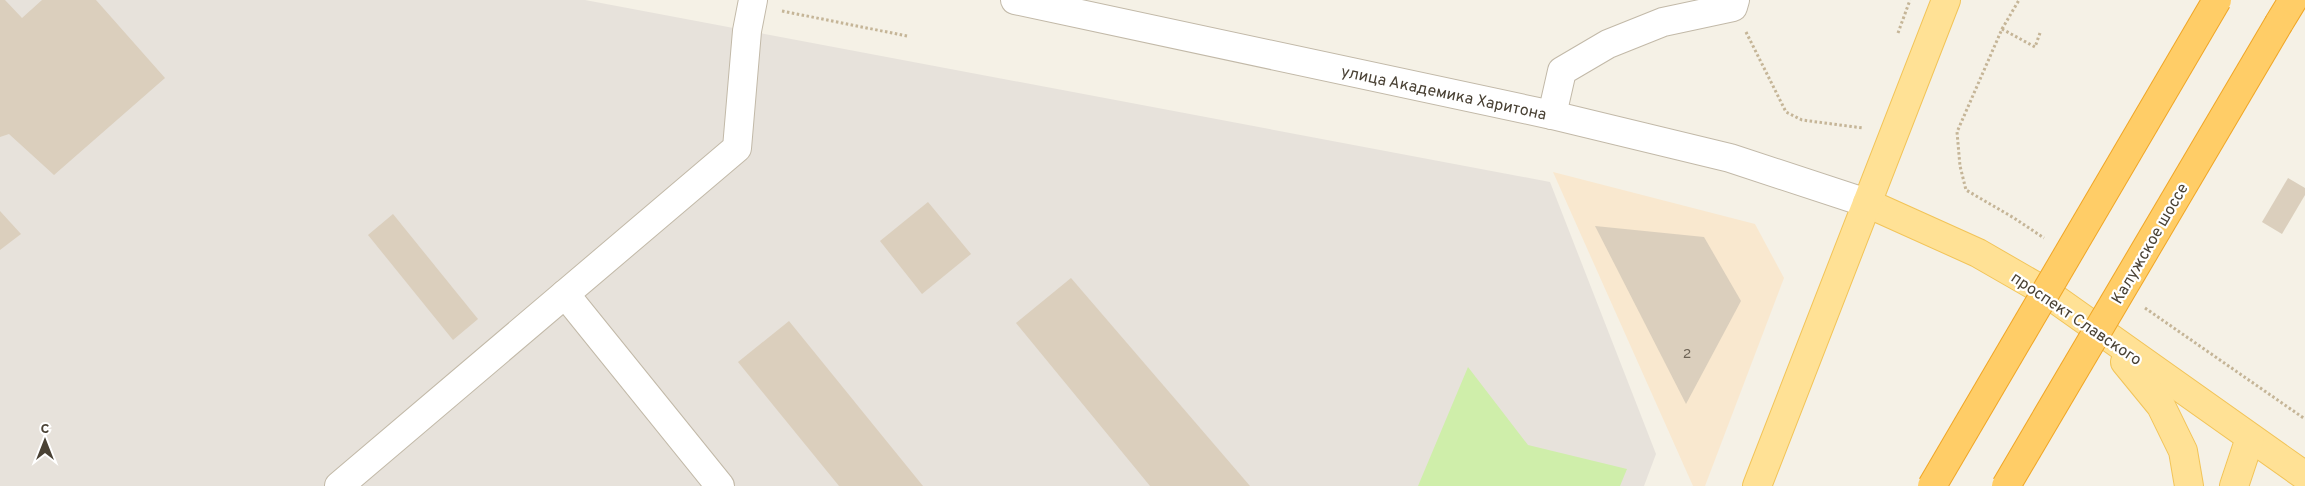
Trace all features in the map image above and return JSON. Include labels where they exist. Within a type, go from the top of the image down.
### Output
[{"type":"highway","points":[[1932,486],[2218,0]]},
{"type":"highway","name":"Калужское шоссе","points":[[2006,486],[2293,0]]},
{"type":"main road","points":[[1757,486],[1946,0]]},
{"type":"main road","name":"проспект Славского","points":[[1867,203],[1986,258],[2044,291],[2106,337],[2305,476]]},
{"type":"main road","points":[[2106,337],[2161,406],[2183,452],[2189,486]]},
{"type":"main road","points":[[2234,486],[2250,438]]},
{"type":"main road","name":"проспект Славского","points":[[2250,438],[2305,461]]},
{"type":"street","name":"улица Академика Харитона","points":[[1015,0],[1552,115],[1730,158],[1867,203]]},
{"type":"street","points":[[339,486],[737,148],[747,31],[753,3]]},
{"type":"street","points":[[1552,115],[1562,71],[1608,44],[1662,22],[1734,4]]},
{"type":"street","points":[[565,294],[720,486]]},
{"type":"path","points":[[1897,36],[1910,0]]},
{"type":"path","points":[[2002,29],[2019,0]]},
{"type":"path","points":[[753,3],[907,36]]},
{"type":"path","points":[[1734,4],[1786,112],[1802,120],[1864,128]]},
{"type":"shaded area","points":[[0,0],[585,0],[1550,182],[1656,454],[1644,486],[0,486]]},
{"type":"shaded area","points":[[1553,172],[1755,224],[1784,278],[1705,486],[1693,486]]},
{"type":"green space","points":[[1468,367],[1528,445],[1627,469],[1620,486],[1418,486]]},
{"type":"building","points":[[0,0],[5,0],[22,18],[42,0],[96,0],[165,78],[54,175],[9,134],[0,137]]},
{"type":"building","points":[[2288,178],[2305,188],[2305,195],[2282,234],[2262,222]]},
{"type":"building","points":[[928,202],[971,254],[922,294],[880,241]]},
{"type":"building","points":[[0,211],[21,234],[0,250]]},
{"type":"building","points":[[393,214],[478,319],[453,340],[368,235]]},
{"type":"building","points":[[1595,226],[1704,237],[1741,301],[1686,404]]},
{"type":"building","points":[[1071,278],[1250,486],[1150,486],[1016,323]]},
{"type":"building","points":[[789,321],[923,486],[839,486],[738,362]]}]
